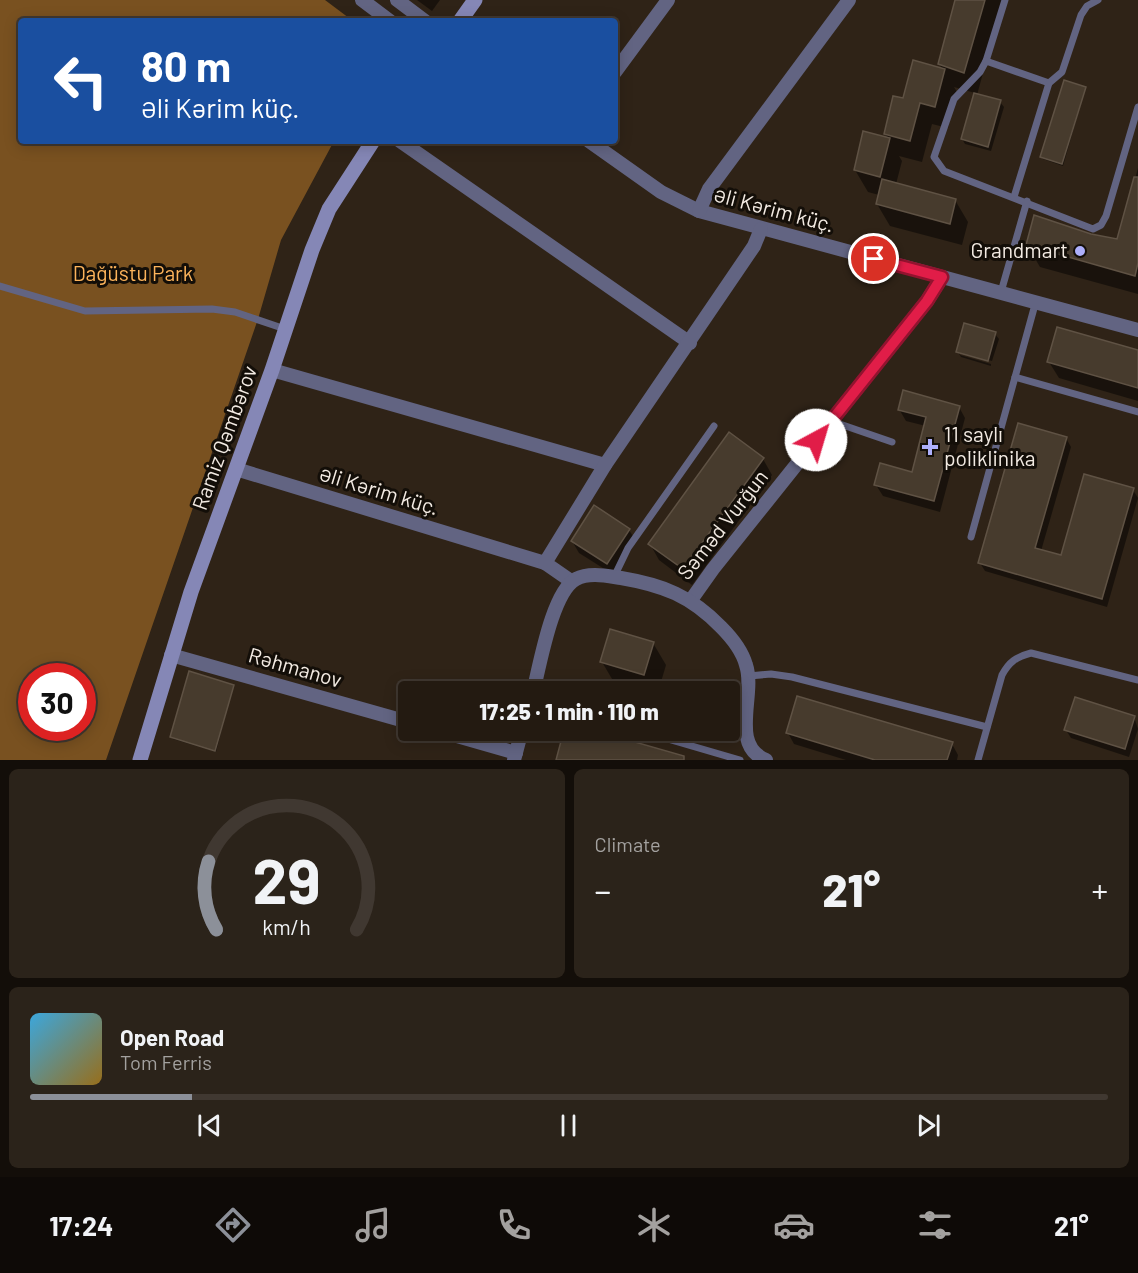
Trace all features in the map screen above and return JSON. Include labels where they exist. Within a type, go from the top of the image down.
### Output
[{"type":"main road","points":[[462,18],[475,0]]},
{"type":"main road","name":"Ramiz Qəmbərov","points":[[140,760],[171,655],[321,225],[344,183],[371,144]]},
{"type":"street","points":[[362,0],[386,18]]},
{"type":"street","points":[[397,0],[421,18]]},
{"type":"street","points":[[618,68],[668,0]]},
{"type":"street","points":[[699,211],[709,189],[849,0]]},
{"type":"street","points":[[404,144],[690,343]]},
{"type":"street","name":"Əli Kərim küç.","points":[[593,144],[661,192],[699,211],[1138,330]]},
{"type":"street","points":[[545,563],[605,465],[754,246],[761,229]]},
{"type":"street","name":"Səməd Vurğun","points":[[691,600],[713,569],[927,301],[942,277]]},
{"type":"street","points":[[272,370],[605,465]]},
{"type":"street","name":"Əli Kərim küç.","points":[[236,469],[545,563],[571,581]]},
{"type":"street","points":[[536,681],[560,597],[571,581],[582,576],[614,577],[643,582],[691,600],[732,638],[743,657],[749,676],[746,757],[766,760]]},
{"type":"street","name":"Rəhmanov","points":[[171,655],[398,719]]},
{"type":"street","points":[[468,741],[515,757],[519,741]]},
{"type":"lane","points":[[1005,0],[980,72],[954,99],[934,157],[944,171],[1027,201],[1093,229],[1101,225],[1138,107]]},
{"type":"lane","points":[[1014,197],[1049,83],[1062,72],[1081,15],[1087,6],[1098,0]]},
{"type":"lane","points":[[986,60],[1049,83]]},
{"type":"lane","points":[[1001,292],[1027,201]]},
{"type":"lane","points":[[0,286],[86,311],[212,309],[235,312],[286,329]]},
{"type":"lane","points":[[971,537],[1036,301]]},
{"type":"lane","points":[[1015,377],[1138,412]]},
{"type":"lane","points":[[831,421],[892,442]]},
{"type":"lane","points":[[614,577],[628,548],[714,426]]},
{"type":"lane","points":[[978,760],[1002,675],[1008,663],[1019,657],[1031,653],[1138,680]]},
{"type":"lane","points":[[749,676],[792,677],[987,727]]},
{"type":"lane","points":[[681,741],[746,757]]},
{"type":"green space","name":"Dağüstu Park","points":[[0,0],[325,0],[349,18],[18,18],[18,144],[332,144],[281,240],[258,319],[106,760],[0,760]]},
{"type":"building","points":[[955,0],[985,0],[964,73],[938,64]]},
{"type":"building","points":[[913,60],[945,69],[935,107],[920,103],[910,141],[884,134],[893,96],[903,98]]},
{"type":"building","points":[[1064,80],[1086,87],[1062,164],[1040,157]]},
{"type":"building","points":[[974,93],[1001,100],[988,147],[961,139]]},
{"type":"building","points":[[863,131],[890,138],[880,177],[854,170]]},
{"type":"building","points":[[1134,177],[1138,177],[1138,263],[1135,276],[1026,245],[1034,215],[1091,234],[1117,239]]},
{"type":"building","points":[[882,179],[956,199],[950,224],[876,204]]},
{"type":"building","points":[[964,323],[996,332],[988,361],[956,352]]},
{"type":"building","points":[[1057,327],[1138,350],[1138,388],[1047,362]]},
{"type":"building","points":[[903,390],[960,406],[934,501],[874,485],[880,463],[912,472],[926,417],[898,410]]},
{"type":"building","points":[[1018,423],[1067,437],[1035,548],[1061,555],[1084,474],[1134,488],[1102,599],[978,563]]},
{"type":"building","points":[[729,432],[764,458],[683,569],[648,544]]},
{"type":"building","points":[[594,505],[630,529],[607,564],[571,541]]},
{"type":"building","points":[[610,629],[654,642],[644,675],[600,662]]},
{"type":"building","points":[[189,671],[234,685],[215,751],[170,737]]},
{"type":"building","points":[[797,696],[953,742],[947,760],[875,760],[786,733]]},
{"type":"building","points":[[1075,697],[1135,716],[1125,749],[1064,730]]},
{"type":"building","points":[[561,741],[632,741],[684,756],[684,760],[556,760]]},
{"type":"place","name":"Grandmart","points":[[1080,251]]},
{"type":"place","name":"11 saylı poliklinika","points":[[930,447]]},
{"type":"route","points":[[816,440],[934,292],[942,277],[874,259]]}]
